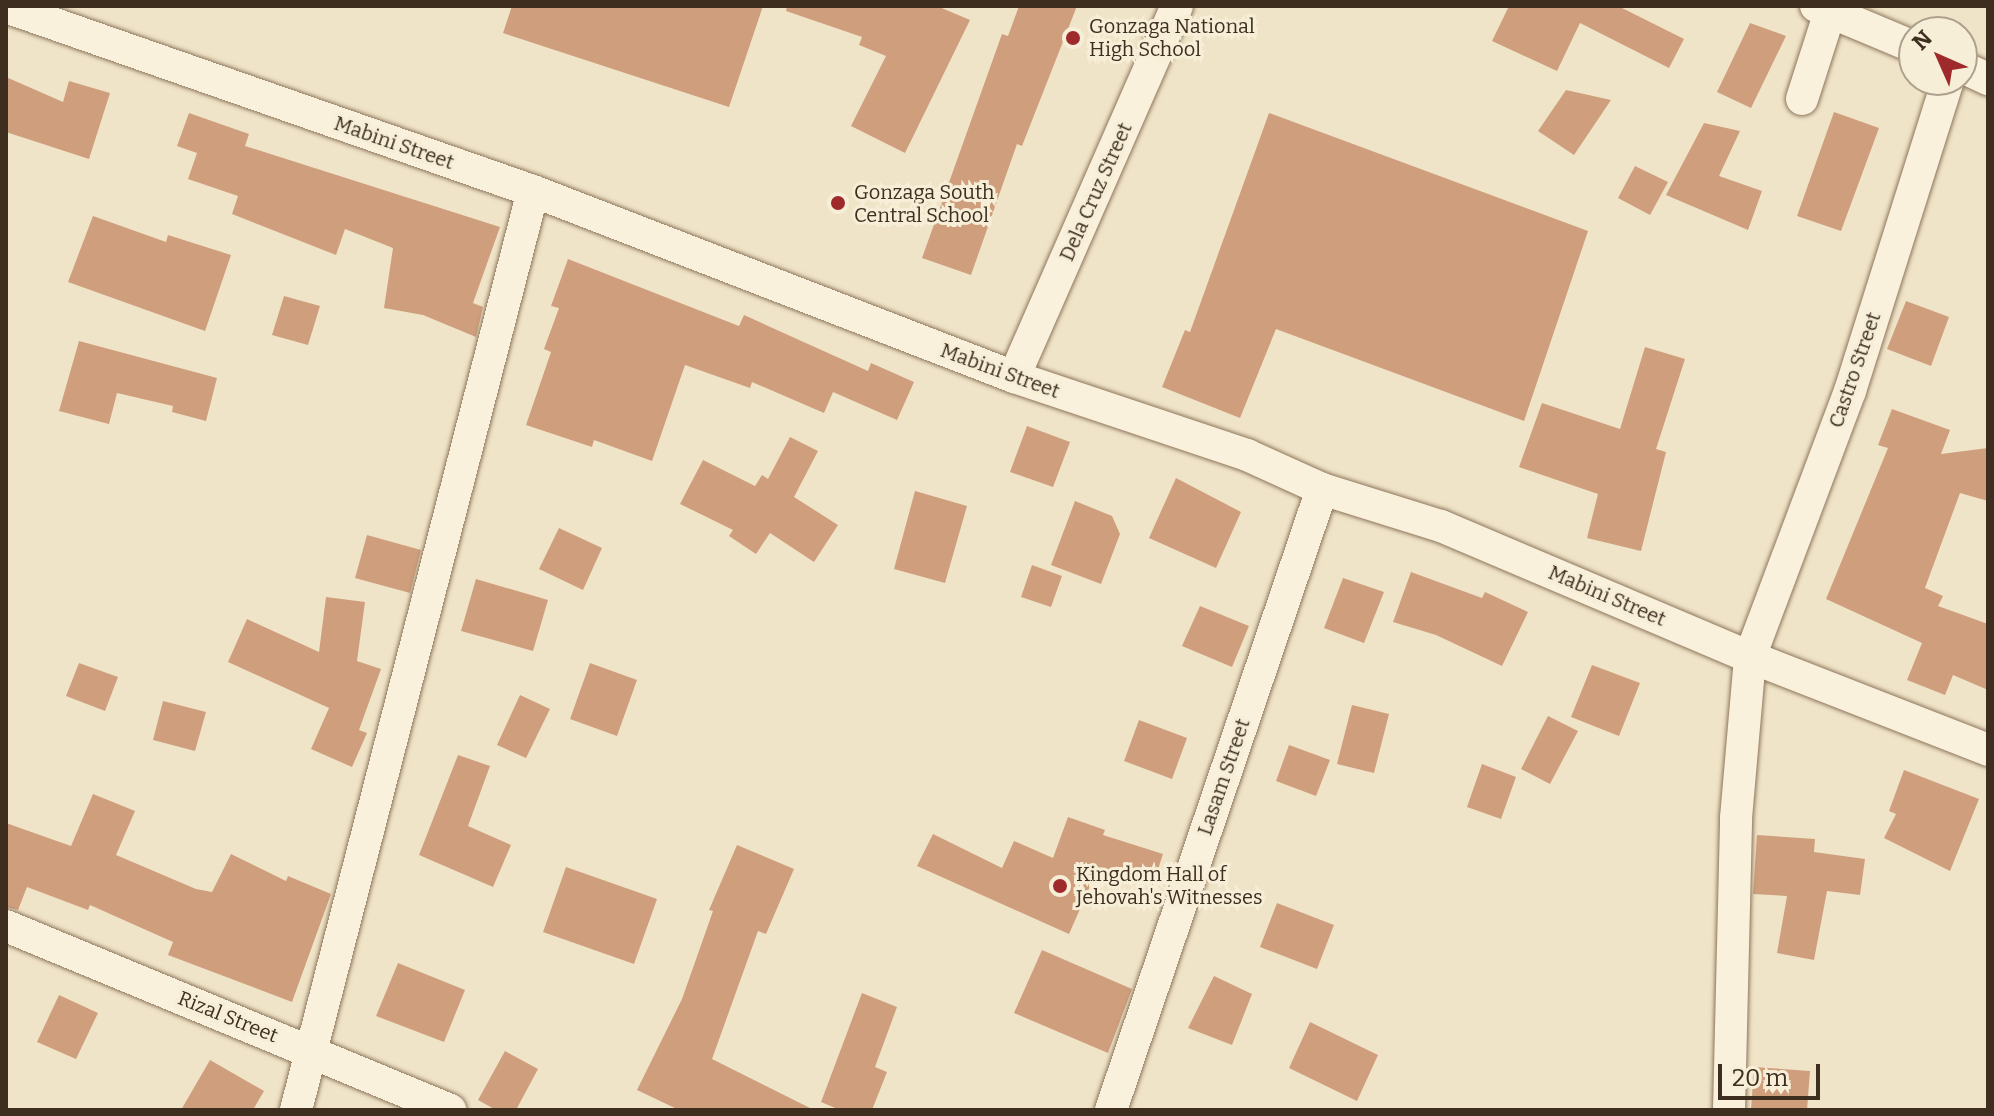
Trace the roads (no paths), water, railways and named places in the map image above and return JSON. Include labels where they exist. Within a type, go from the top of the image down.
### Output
[{"type":"street","name":"Dela Cruz Street","points":[[1014,377],[1177,6]]},
{"type":"street","name":"Mabini Street","points":[[6,7],[533,191],[1014,377],[1247,455],[1322,489],[1441,526],[1750,657],[1988,750]]},
{"type":"street","points":[[1802,99],[1823,9],[1898,40]]},
{"type":"street","name":"Castro Street","points":[[1729,1110],[1734,847],[1750,657],[1850,391],[1943,96]]},
{"type":"street","points":[[296,1110],[533,191]]},
{"type":"street","name":"Lasam Street","points":[[1111,1110],[1322,489]]},
{"type":"street","name":"Rizal Street","points":[[6,926],[450,1110]]},
{"type":"place","name":"Gonzaga National High School","points":[[1073,38]]},
{"type":"place","name":"Gonzaga South Central School","points":[[838,203]]},
{"type":"place","name":"Kingdom Hall of Jehovah's Witnesses","points":[[1060,886]]}]
